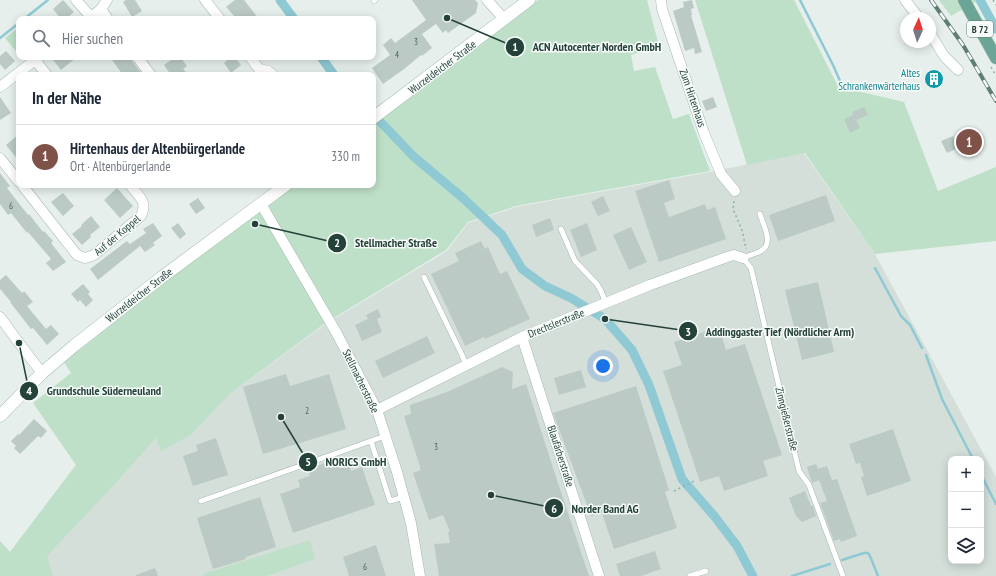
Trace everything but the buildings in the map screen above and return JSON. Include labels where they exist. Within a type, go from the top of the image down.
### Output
[{"type":"main road","name":"Wurzeldeicher Straße","points":[[376,116],[529,0]]},
{"type":"main road","name":"B 72","points":[[964,0],[996,58]]},
{"type":"main road","name":"Wurzeldeicher Straße","points":[[0,416],[42,373],[81,340],[282,188]]},
{"type":"street","points":[[76,0],[88,16]]},
{"type":"street","points":[[92,16],[101,9],[107,0]]},
{"type":"street","points":[[205,0],[218,16]]},
{"type":"street","points":[[487,0],[504,20]]},
{"type":"street","name":"Zum Hirtenhaus","points":[[661,0],[662,9],[704,133],[721,174],[735,192]]},
{"type":"street","points":[[905,0],[914,12]]},
{"type":"street","points":[[101,9],[106,16]]},
{"type":"street","points":[[936,43],[944,56],[958,70]]},
{"type":"street","points":[[19,72],[34,60]]},
{"type":"street","points":[[38,60],[45,72]]},
{"type":"street","points":[[139,60],[149,72]]},
{"type":"street","points":[[252,60],[258,72]]},
{"type":"street","points":[[0,87],[16,74]]},
{"type":"street","points":[[0,158],[16,178]]},
{"type":"street","name":"Auf der Koppel","points":[[24,188],[77,255],[85,258],[94,255],[141,216],[144,209],[144,202],[132,188]]},
{"type":"street","name":"Stellmacherstraße","points":[[261,204],[336,332],[377,410],[404,497],[420,576]]},
{"type":"street","name":"Drechslerstraße","points":[[377,410],[522,337],[650,285],[727,257],[734,255],[743,258]]},
{"type":"street","points":[[0,317],[42,373]]},
{"type":"street","name":"Blaufärberstraße","points":[[522,337],[599,576]]},
{"type":"lane","points":[[743,258],[760,252],[768,243],[768,237],[760,214]]},
{"type":"lane","points":[[561,229],[575,261],[597,284],[601,291],[602,304]]},
{"type":"lane","name":"Zinngießerstraße","points":[[743,258],[750,268],[799,471],[809,485],[843,576]]},
{"type":"lane","points":[[424,277],[466,365]]},
{"type":"lane","points":[[201,501],[385,436]]},
{"type":"lane","points":[[371,441],[390,502],[404,497]]},
{"type":"lane","points":[[690,576],[706,571]]},
{"type":"path","points":[[993,0],[996,5]]},
{"type":"path","points":[[735,192],[733,209],[742,230],[747,250],[743,258]]},
{"type":"path","points":[[674,491],[696,480]]},
{"type":"shaded area","points":[[804,153],[875,254],[996,477],[996,576],[0,576],[0,541],[10,552],[76,465],[116,483],[156,437],[161,452],[191,435],[231,393],[324,325],[447,251],[468,223],[516,207],[710,172]]},
{"type":"green space","points":[[538,0],[647,0],[659,46],[631,55],[634,71],[655,67],[673,119],[689,114],[710,171],[516,206],[468,222],[446,250],[324,324],[231,393],[191,435],[161,452],[156,438],[47,556],[53,576],[0,576],[0,541],[10,552],[76,465],[33,403],[71,373],[64,362],[128,309],[290,188],[376,188],[376,121]]},
{"type":"green space","points":[[695,0],[794,0],[841,92],[849,89],[904,102],[938,191],[996,167],[996,241],[875,254],[805,153],[747,165]]},
{"type":"green space","points":[[939,0],[979,0],[951,16]]},
{"type":"green space","points":[[16,29],[16,51],[5,38]]},
{"type":"green space","points":[[310,540],[315,559],[267,576],[202,576],[206,573]]},
{"type":"waterway","points":[[28,16],[48,0]]},
{"type":"waterway","points":[[280,0],[292,16]]},
{"type":"waterway","points":[[800,0],[833,65],[843,89]]},
{"type":"waterway","points":[[980,0],[996,29]]},
{"type":"waterway","points":[[0,38],[16,25]]},
{"type":"waterway","points":[[323,60],[332,72]]},
{"type":"waterway","points":[[376,117],[413,156],[464,199],[502,235],[522,269],[545,286],[571,298],[605,319],[632,350],[649,385],[682,479],[715,517],[737,546],[753,576]]},
{"type":"waterway","points":[[875,268],[901,316],[910,325],[922,348]]},
{"type":"waterway","points":[[926,355],[942,399],[971,456]]},
{"type":"waterway","points":[[984,481],[996,504]]},
{"type":"waterway","points":[[842,560],[868,553],[878,576]]},
{"type":"waterway","points":[[792,576],[830,564]]},
{"type":"railway","points":[[931,0],[963,45],[996,101]]},
{"type":"place","name":"ACN Autocenter Norden GmbH","points":[[447,18]]},
{"type":"place","name":"Altes Schrankenwärterhaus","points":[[934,79]]},
{"type":"place","name":"Hirtenhaus der Altenbürgerlande","points":[[969,142]]},
{"type":"place","name":"Stellmacher Straße","points":[[255,224]]},
{"type":"place","name":"Addinggaster Tief (Nördlicher Arm)","points":[[605,319]]},
{"type":"place","name":"Grundschule Süderneuland","points":[[19,343]]},
{"type":"place","name":"NORICS GmbH","points":[[281,417]]},
{"type":"place","name":"Norder Band AG","points":[[491,495]]}]
